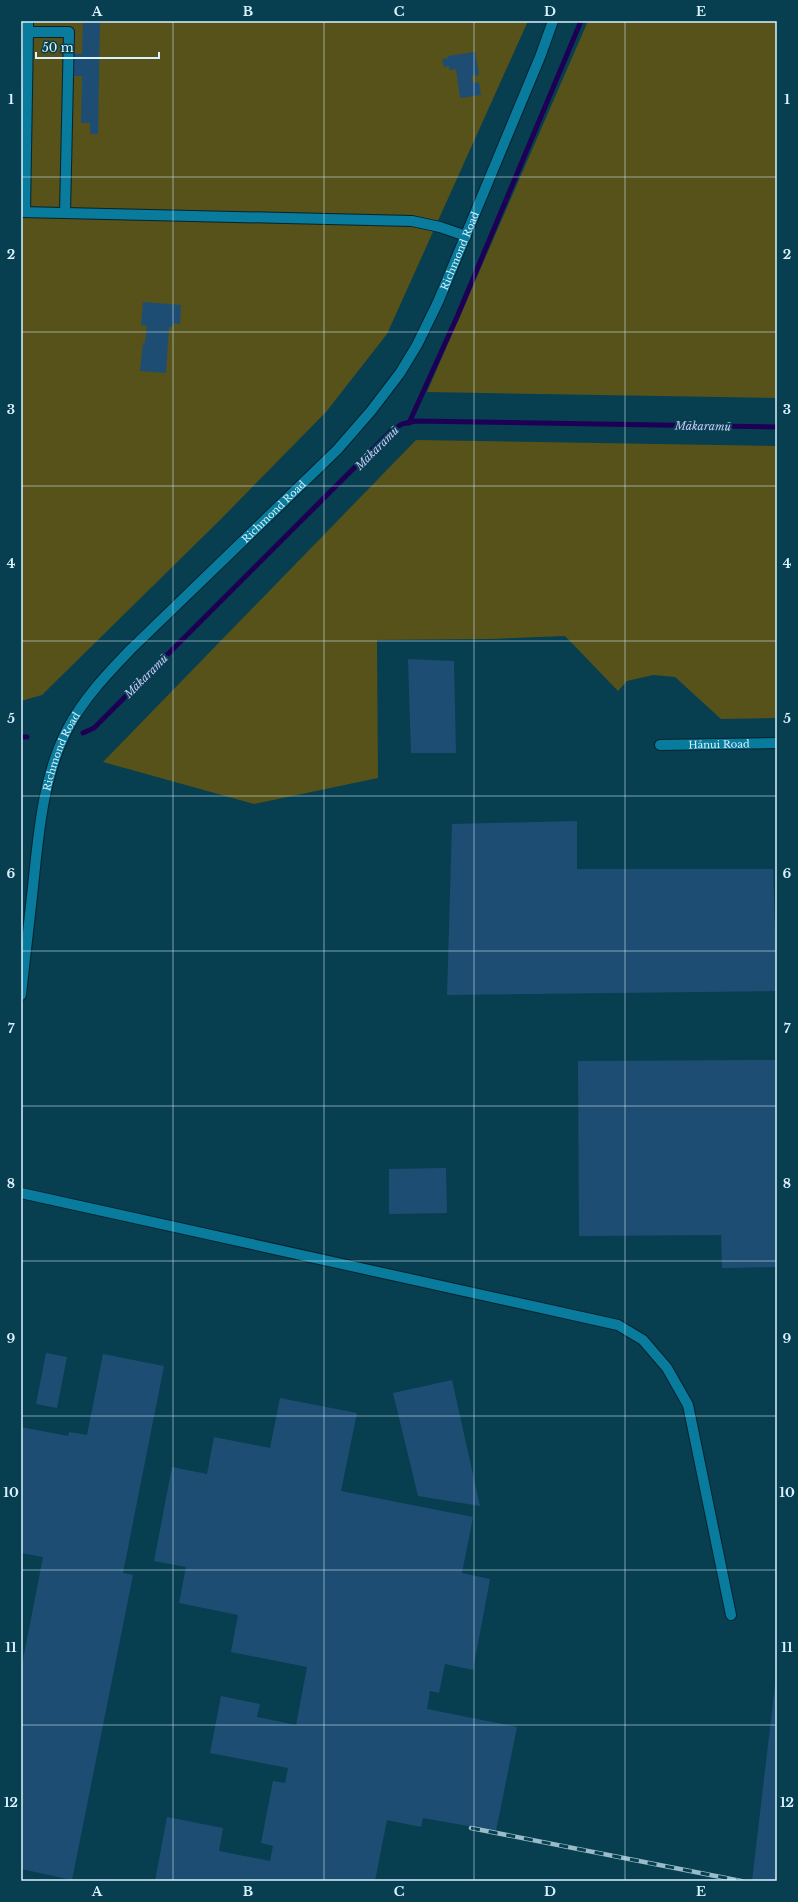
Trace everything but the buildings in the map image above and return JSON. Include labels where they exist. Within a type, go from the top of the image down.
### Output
[{"type":"street","points":[[28,21],[23,212],[412,221],[440,227],[466,236]]},
{"type":"street","name":"Richmond Road","points":[[21,995],[40,823],[50,775],[57,752],[78,710],[131,649],[337,450],[371,411],[400,373],[417,345],[438,302],[540,57],[553,21]]},
{"type":"street","points":[[28,32],[69,32],[65,213]]},
{"type":"street","name":"Hānui Road","points":[[660,744],[777,743]]},
{"type":"street","points":[[21,1193],[618,1325],[637,1336],[643,1340],[666,1368],[688,1405],[731,1615]]},
{"type":"shaded area","points":[[21,21],[528,21],[387,334],[326,412],[221,519],[42,695],[21,701]]},
{"type":"shaded area","points":[[588,21],[777,21],[777,398],[427,392]]},
{"type":"shaded area","points":[[416,440],[777,446],[777,718],[721,719],[675,677],[653,675],[627,681],[618,691],[565,636],[491,639],[377,640],[378,778],[254,804],[103,762]]},
{"type":"waterway","points":[[409,423],[457,317],[581,21]]},
{"type":"waterway","name":"Mākaramū","points":[[83,733],[94,728],[391,431],[402,424],[416,421],[777,427]]},
{"type":"waterway","name":"Mākaramū","points":[[21,737],[27,737]]},
{"type":"railway","points":[[471,1828],[741,1881]]}]
